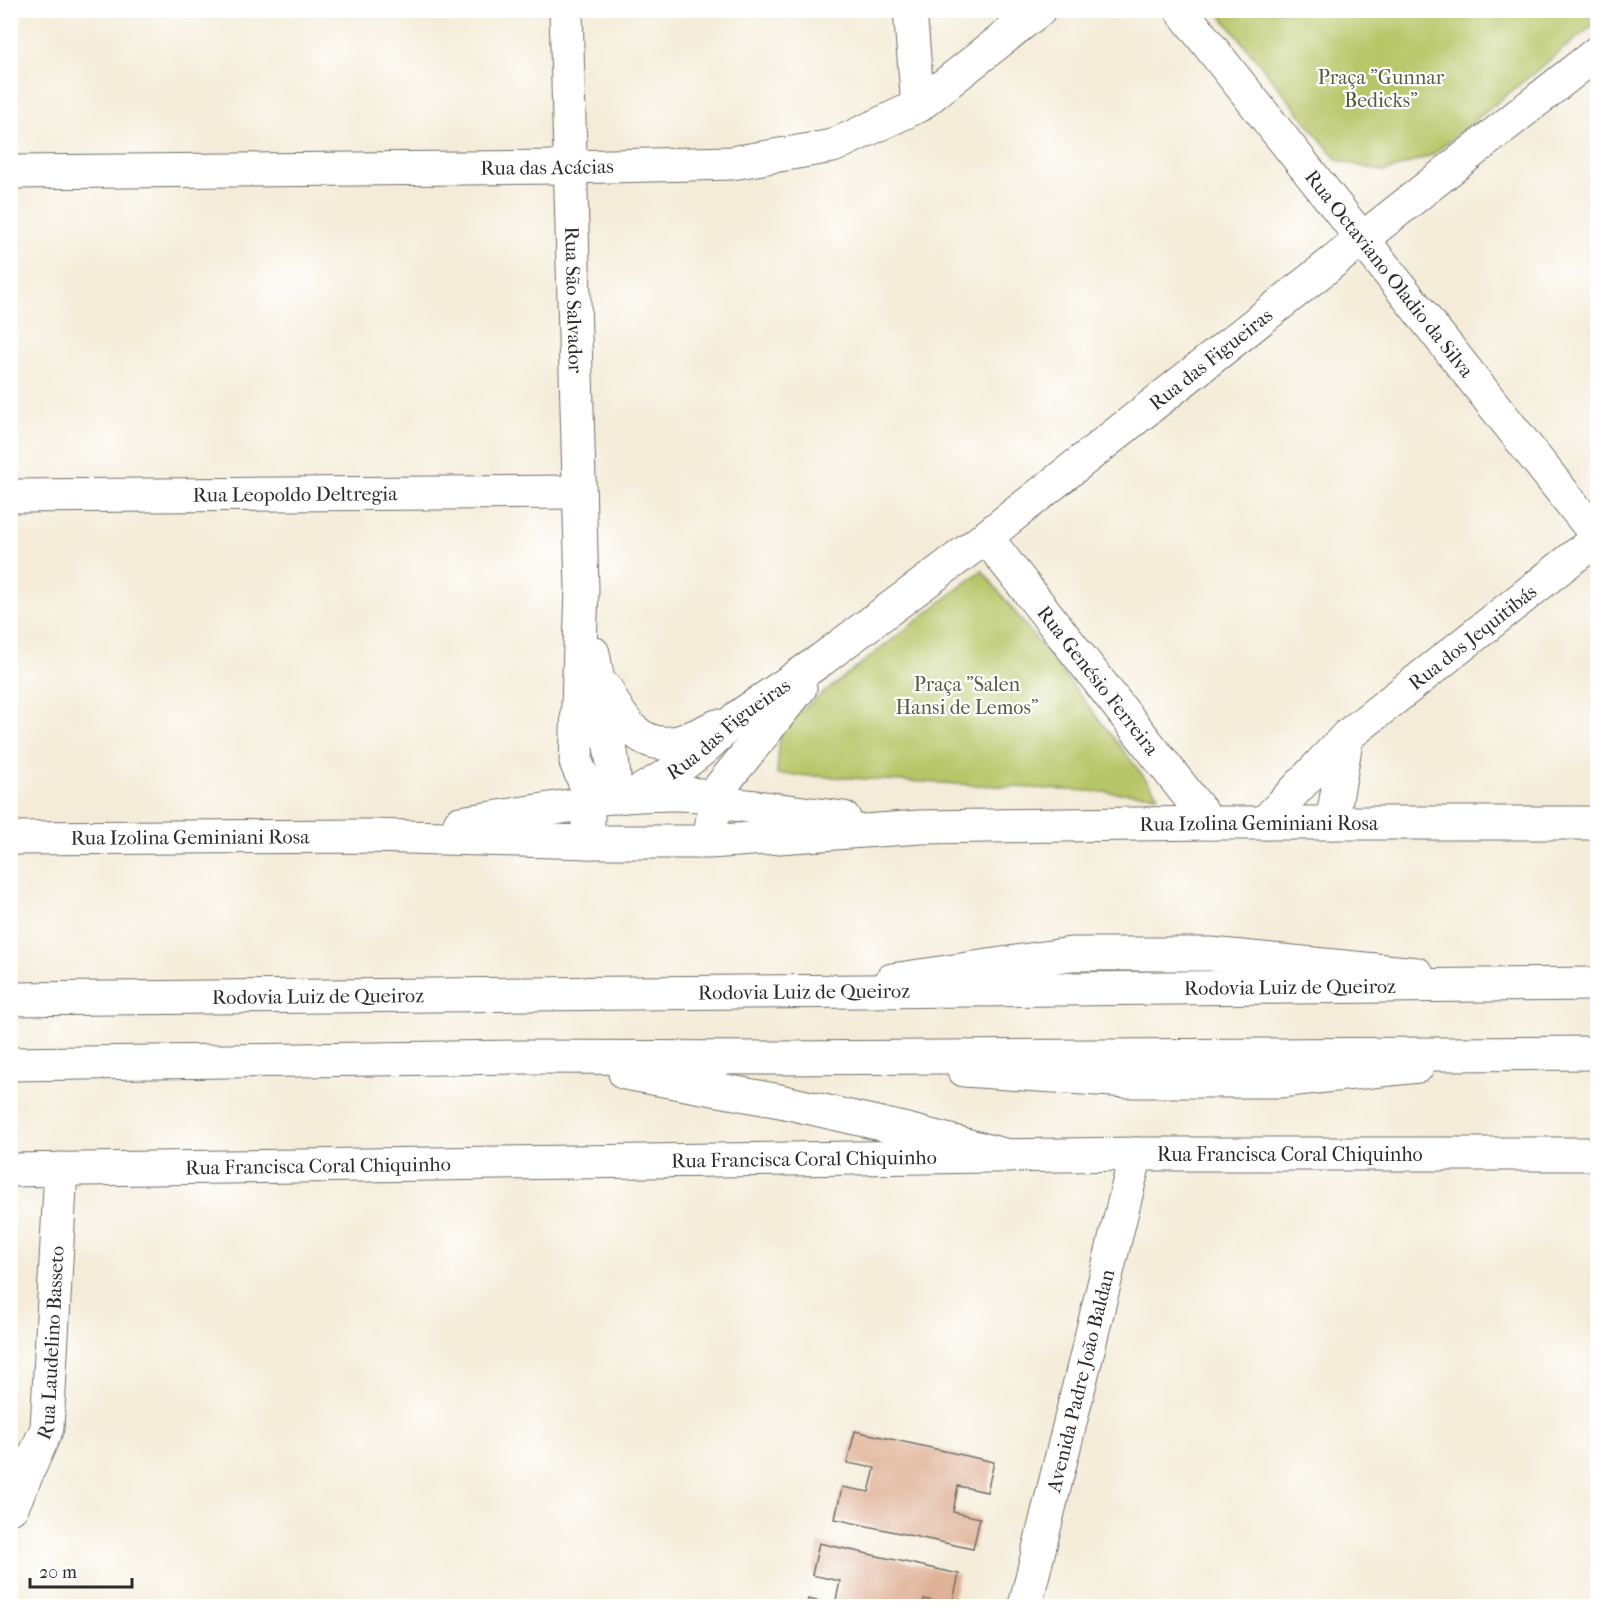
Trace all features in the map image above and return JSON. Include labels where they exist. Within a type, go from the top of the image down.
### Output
[{"type":"main road","name":"Rua São Salvador","points":[[566,10],[582,589],[576,762],[607,798]]},
{"type":"main road","points":[[910,10],[918,106]]},
{"type":"main road","name":"Rua das Acácias","points":[[10,172],[569,167],[732,163],[833,146],[918,106],[1040,10]]},
{"type":"main road","name":"Rua Octaviano Oladio da Silva","points":[[1181,10],[1598,538]]},
{"type":"main road","name":"Rua das Figueiras","points":[[607,798],[676,770],[738,717],[821,660],[986,537],[1598,52]]},
{"type":"main road","name":"Rua Leopoldo Deltregia","points":[[10,496],[579,492]]},
{"type":"main road","name":"Rua Genésio Ferreira","points":[[986,537],[1210,823]]},
{"type":"main road","name":"Rua dos Jequitibás","points":[[1264,823],[1347,736],[1598,538]]},
{"type":"main road","name":"Rua São Salvador","points":[[582,589],[614,767],[607,798]]},
{"type":"main road","name":"Rua das Figueiras","points":[[714,799],[821,660]]},
{"type":"main road","points":[[596,667],[618,713],[644,739],[663,743],[679,741],[738,717]]},
{"type":"main road","points":[[1332,823],[1347,736]]},
{"type":"main road","name":"Rua Izolina Geminiani Rosa","points":[[370,837],[607,798],[676,793],[920,827]]},
{"type":"main road","points":[[588,842],[607,798]]},
{"type":"main road","points":[[709,842],[714,799]]},
{"type":"main road","name":"Rua Izolina Geminiani Rosa","points":[[10,838],[370,837],[709,842],[920,827],[1210,823],[1598,823]]},
{"type":"main road","name":"Rodovia Luiz de Queiroz","points":[[10,999],[1598,984]]},
{"type":"main road","points":[[10,1064],[526,1057],[774,1058],[1598,1053]]},
{"type":"main road","points":[[526,1057],[780,1101],[1008,1156]]},
{"type":"main road","name":"Rua Francisca Coral Chiquinho","points":[[10,1170],[1136,1154],[1598,1154]]},
{"type":"main road","name":"Avenida Padre João Baldan","points":[[1025,1606],[1136,1154]]},
{"type":"main road","name":"Rua Laudelino Basseto","points":[[10,1507],[12,1507],[47,1428],[61,1169]]},
{"type":"green space","name":"Praça \"Gunnar Bedicks\"","points":[[1597,10],[1597,22],[1432,155],[1384,172],[1337,160],[1217,11]]},
{"type":"green space","name":"Praça \"Salen Hansi de Lemos\"","points":[[982,570],[1158,795],[777,774],[780,727]]},
{"type":"building","points":[[855,1431],[994,1462],[987,1492],[958,1486],[953,1512],[980,1518],[973,1549],[835,1519],[842,1487],[869,1492],[875,1468],[847,1463]]},
{"type":"building","points":[[819,1543],[959,1574],[952,1605],[924,1599],[922,1606],[806,1606],[808,1599],[835,1605],[840,1581],[812,1575]]}]
